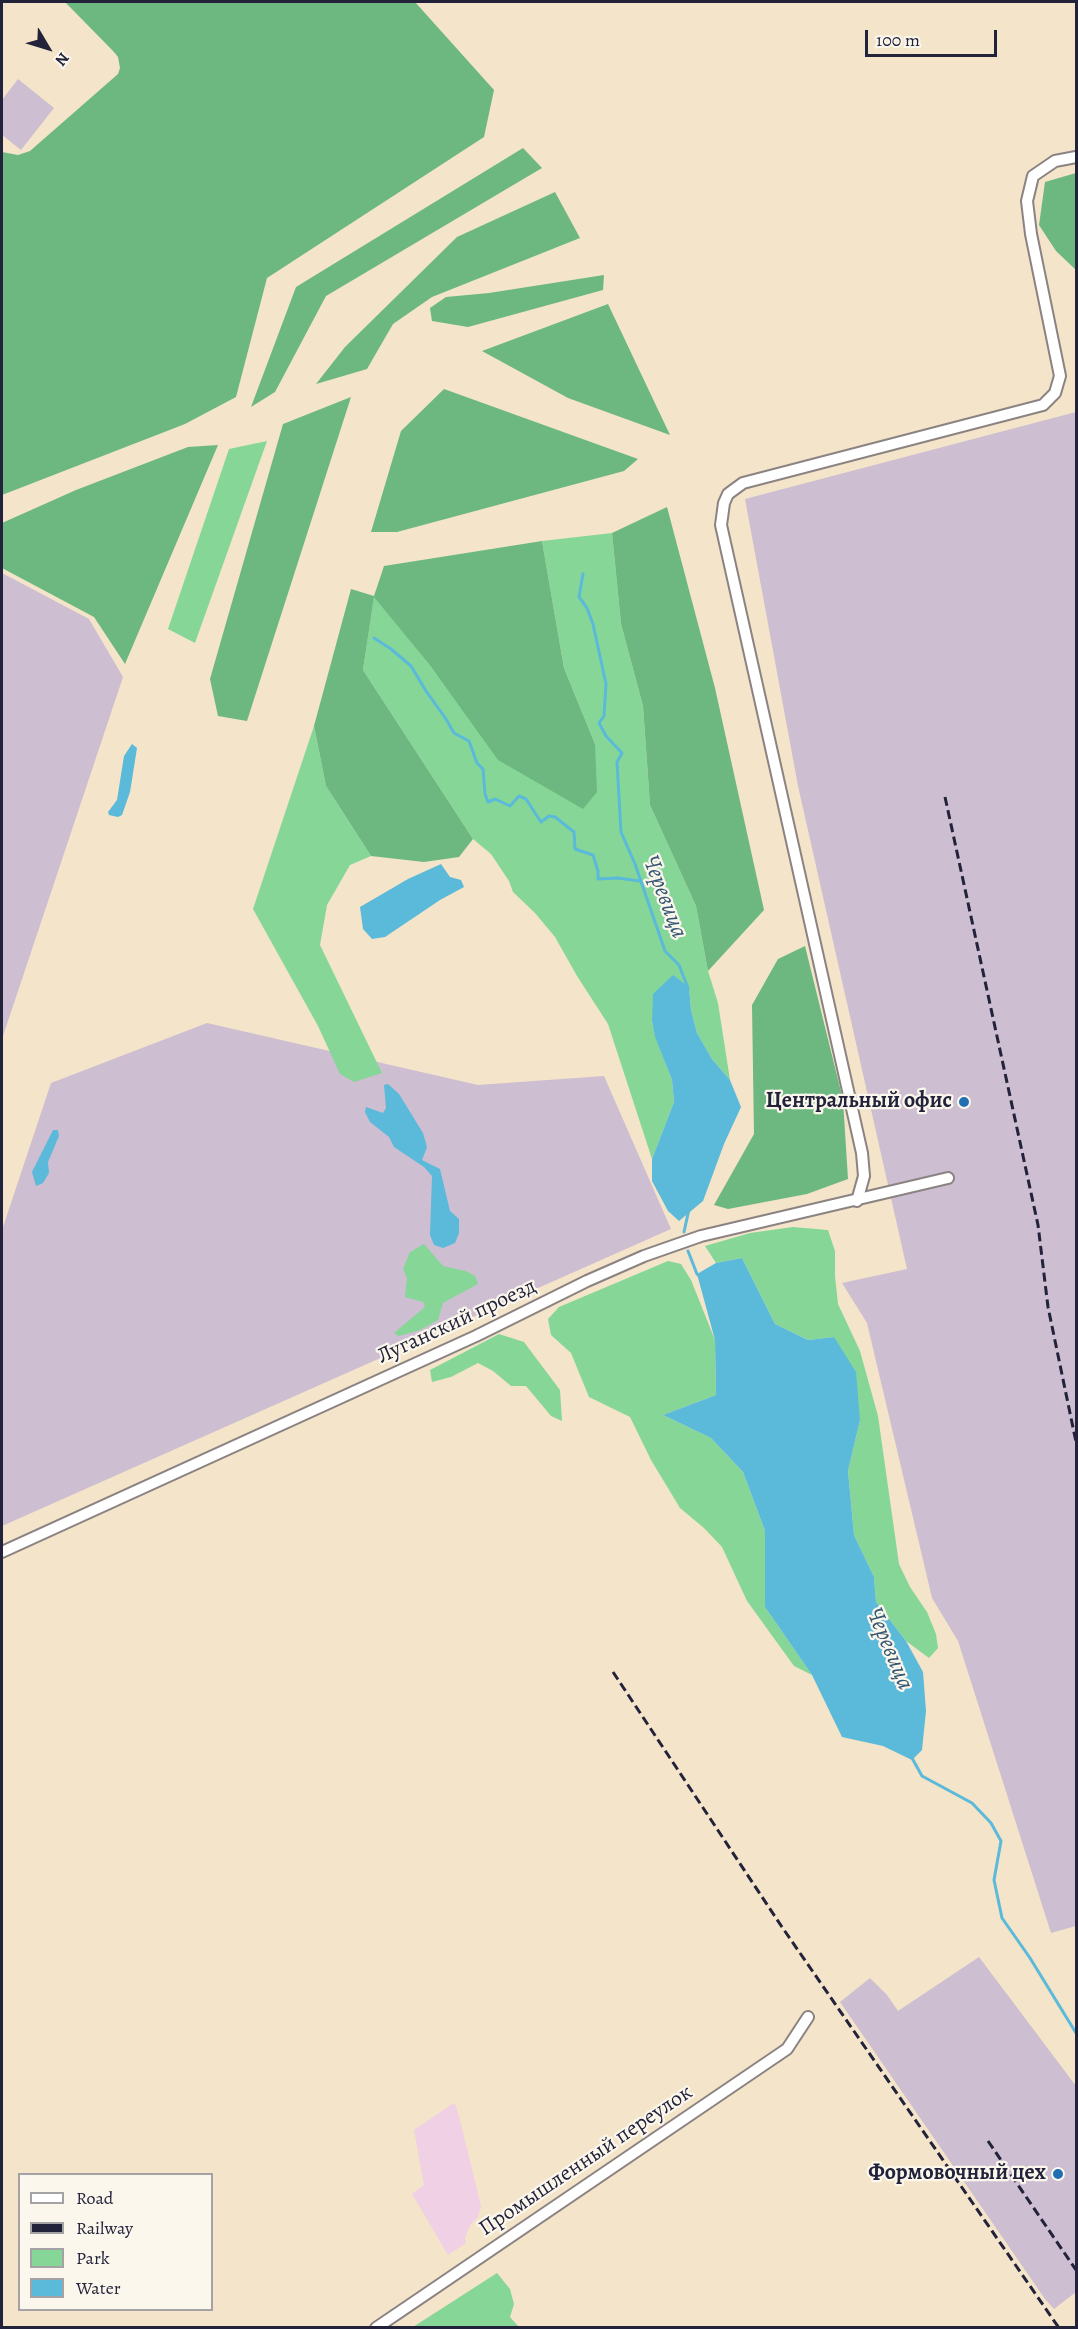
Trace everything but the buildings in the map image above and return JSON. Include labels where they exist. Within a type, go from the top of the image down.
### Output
[{"type":"street","points":[[857,1201],[864,1176],[862,1153],[721,525],[724,503],[728,494],[743,483],[1043,405],[1055,393],[1060,376],[1031,234],[1028,201],[1033,176],[1055,161],[1077,157]]},
{"type":"street","name":"Луганский проезд","points":[[2,1552],[476,1336],[644,1256],[701,1236],[948,1178]]},
{"type":"street","name":"Промышленный переулок","points":[[375,2328],[787,2049],[808,2017]]},
{"type":"shaded area","points":[[18,79],[54,108],[21,150],[2,135],[2,100]]},
{"type":"shaded area","points":[[1076,412],[1076,1926],[1051,1933],[958,1641],[932,1598],[867,1323],[842,1283],[907,1269],[798,786],[745,499]]},
{"type":"shaded area","points":[[2,573],[89,619],[123,677],[2,1039]]},
{"type":"shaded area","points":[[207,1023],[478,1085],[604,1076],[671,1229],[2,1526],[2,1230],[51,1083]]},
{"type":"shaded area","points":[[979,1957],[1076,2086],[1076,2292],[1054,2309],[840,2002],[870,1978],[887,1995],[898,2011]]},
{"type":"shaded area","points":[[454,2103],[481,2206],[478,2217],[470,2225],[465,2238],[466,2243],[448,2255],[412,2194],[424,2185],[414,2130]]},
{"type":"green space","points":[[65,2],[415,2],[494,90],[484,137],[267,278],[236,397],[185,424],[2,495],[2,152],[18,155],[30,151],[118,74],[120,68],[118,57],[114,52]]},
{"type":"green space","points":[[523,148],[542,168],[326,296],[275,392],[251,407],[296,287]]},
{"type":"green space","points":[[1076,173],[1076,270],[1056,251],[1039,225],[1045,182]]},
{"type":"green space","points":[[555,192],[580,238],[432,297],[393,324],[367,369],[316,384],[345,347],[457,237]]},
{"type":"green space","points":[[604,275],[603,290],[468,327],[432,321],[430,308],[446,297],[489,293]]},
{"type":"green space","points":[[608,304],[670,435],[568,398],[482,351]]},
{"type":"green space","points":[[444,389],[638,459],[624,471],[397,532],[371,532],[401,431]]},
{"type":"green space","points":[[351,397],[247,721],[218,716],[210,679],[283,424]]},
{"type":"green space","points":[[267,441],[195,643],[168,629],[229,449]]},
{"type":"green space","points":[[218,445],[125,664],[94,617],[2,568],[2,523],[76,490],[188,447]]},
{"type":"green space","points":[[667,507],[715,688],[764,910],[708,971],[696,906],[650,805],[643,706],[621,624],[612,533]]},
{"type":"green space","points":[[612,533],[621,624],[643,706],[650,805],[696,906],[708,971],[718,1003],[730,1080],[712,1059],[697,1033],[691,1010],[689,987],[652,1021],[655,1036],[672,1080],[674,1102],[652,1159],[608,1024],[555,937],[513,892],[509,881],[491,854],[473,839],[363,670],[374,596],[432,668],[595,744],[564,668],[542,541]]},
{"type":"green space","points":[[542,541],[564,668],[595,744],[597,792],[583,809],[498,760],[432,668],[374,597],[363,670],[473,839],[459,857],[424,862],[371,856],[326,786],[314,726],[351,589],[374,596],[384,566]]},
{"type":"green space","points":[[314,726],[326,786],[371,856],[350,865],[327,905],[320,945],[382,1073],[354,1082],[340,1074],[318,1026],[253,909]]},
{"type":"green space","points":[[805,946],[843,1100],[848,1179],[807,1194],[728,1209],[714,1205],[754,1134],[752,1005],[778,959]]},
{"type":"green space","points":[[793,1227],[828,1230],[835,1251],[838,1304],[860,1351],[878,1416],[899,1564],[910,1587],[927,1612],[936,1634],[938,1648],[929,1658],[906,1641],[876,1602],[874,1577],[854,1535],[848,1471],[860,1420],[834,1337],[808,1340],[775,1324],[742,1258],[716,1263],[705,1246],[750,1233]]},
{"type":"green space","points":[[424,1244],[443,1266],[466,1271],[475,1276],[478,1284],[443,1303],[438,1320],[420,1330],[399,1336],[394,1333],[425,1307],[423,1302],[405,1297],[407,1278],[403,1269],[410,1252]]},
{"type":"green space","points":[[668,1261],[681,1264],[691,1280],[715,1340],[716,1395],[663,1415],[711,1438],[743,1472],[765,1531],[765,1607],[812,1675],[794,1666],[747,1601],[722,1547],[680,1508],[651,1460],[630,1417],[589,1397],[571,1353],[551,1335],[548,1319],[559,1307]]},
{"type":"green space","points":[[499,1334],[524,1342],[560,1390],[562,1421],[551,1416],[526,1386],[511,1386],[493,1371],[478,1363],[451,1377],[432,1382],[430,1370]]},
{"type":"green space","points":[[497,2273],[510,2289],[514,2304],[510,2317],[519,2327],[413,2327]]},
{"type":"water","points":[[132,744],[137,748],[130,792],[122,815],[118,817],[109,815],[108,812],[117,800],[124,756]]},
{"type":"water","points":[[441,864],[450,877],[461,880],[464,887],[440,900],[385,937],[372,939],[363,929],[360,907],[408,879]]},
{"type":"water","points":[[673,975],[689,987],[691,1010],[697,1033],[712,1059],[730,1080],[741,1107],[724,1144],[703,1201],[679,1221],[668,1211],[652,1181],[652,1159],[674,1102],[672,1080],[655,1037],[652,1021],[653,994]]},
{"type":"water","points":[[388,1084],[399,1094],[423,1133],[427,1147],[422,1160],[440,1169],[450,1211],[459,1219],[459,1233],[455,1243],[443,1248],[434,1245],[430,1235],[432,1176],[424,1167],[394,1147],[389,1137],[370,1122],[365,1112],[366,1107],[383,1113],[386,1108],[384,1085]]},
{"type":"water","points":[[53,1130],[58,1130],[59,1136],[48,1162],[49,1173],[43,1183],[36,1186],[32,1172]]},
{"type":"water","points":[[742,1258],[775,1324],[808,1340],[834,1337],[856,1372],[860,1420],[848,1471],[854,1535],[874,1577],[876,1602],[906,1641],[923,1672],[926,1711],[922,1750],[912,1760],[883,1746],[842,1737],[812,1675],[765,1607],[765,1531],[743,1472],[711,1438],[663,1415],[716,1395],[715,1340],[697,1274],[716,1263]]},
{"type":"waterway","name":"Черевица","points":[[583,574],[579,597],[587,608],[593,624],[606,684],[604,716],[599,723],[606,736],[622,753],[617,762],[621,832],[635,864],[665,951],[679,965],[688,988]]},
{"type":"waterway","points":[[374,638],[411,666],[454,733],[469,741],[477,763],[483,769],[488,802],[495,799],[510,806],[519,796],[526,799],[541,822],[549,816],[555,817],[574,832],[575,849],[593,855],[598,879],[618,878],[640,881]]},
{"type":"waterway","name":"Черевица","points":[[684,1232],[689,1209]]},
{"type":"waterway","name":"Черевица","points":[[688,1251],[699,1276]]},
{"type":"waterway","name":"Черевица","points":[[912,1758],[922,1776],[972,1803],[991,1823],[1001,1841],[994,1880],[1002,1918],[1030,1958],[1076,2033]]},
{"type":"railway","points":[[945,797],[1038,1225],[1048,1307],[1076,1442]]},
{"type":"railway","points":[[613,1672],[782,1927],[1059,2328]]},
{"type":"railway","points":[[988,2141],[1076,2270]]},
{"type":"place","name":"Центральный офис","points":[[964,1102]]},
{"type":"place","name":"Формовочный цех","points":[[1058,2174]]}]
